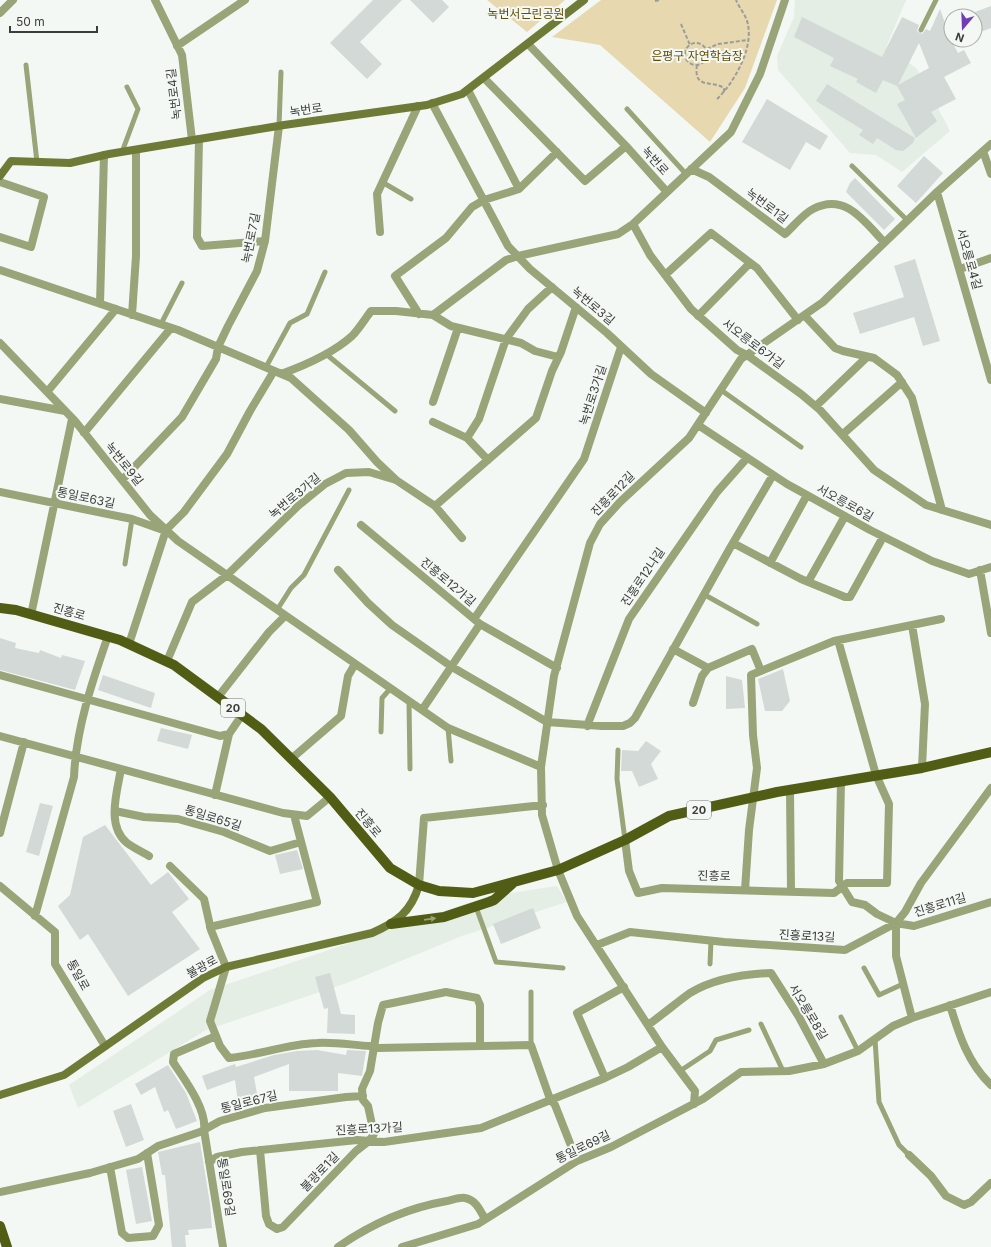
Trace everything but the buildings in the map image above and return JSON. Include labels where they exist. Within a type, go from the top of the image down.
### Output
[{"type":"main road","name":"진흥로","points":[[0,608],[108,636],[174,664],[261,729],[330,797],[390,868],[419,885],[439,891],[473,893],[558,870],[625,840],[669,816],[790,790],[922,768],[991,752]]},
{"type":"main road","points":[[391,924],[444,917],[476,907],[494,900],[513,883]]},
{"type":"main road","points":[[0,1226],[7,1247]]},
{"type":"street","points":[[0,13],[13,0]]},
{"type":"street","name":"녹번로4길","points":[[155,0],[182,55],[195,140]]},
{"type":"street","points":[[178,46],[245,0]]},
{"type":"street","name":"녹번로","points":[[1,172],[11,161],[70,163],[122,152],[432,103],[462,94],[468,90],[584,0]]},
{"type":"street","points":[[433,315],[506,260],[618,234],[633,224],[731,132],[760,74],[785,0]]},
{"type":"street","name":"녹번로","points":[[528,44],[626,146],[667,192]]},
{"type":"street","name":"녹번로","points":[[484,78],[585,181],[626,146]]},
{"type":"street","points":[[468,90],[519,190]]},
{"type":"street","name":"녹번로3길","points":[[432,103],[508,246],[552,287],[651,374],[706,413]]},
{"type":"street","points":[[380,232],[377,194],[418,106]]},
{"type":"street","name":"녹번로7길","points":[[122,480],[182,417],[216,359],[218,347],[257,272],[265,241],[279,126]]},
{"type":"street","points":[[195,140],[197,237],[202,246],[265,241]]},
{"type":"street","points":[[698,425],[741,359],[823,302],[907,220],[991,144]]},
{"type":"street","points":[[132,315],[136,256],[136,150]]},
{"type":"street","points":[[983,151],[991,174]]},
{"type":"street","points":[[420,314],[395,276],[446,238],[472,207],[484,200],[519,190],[557,152]]},
{"type":"street","points":[[100,304],[104,155]]},
{"type":"street","name":"녹번로1길","points":[[689,171],[709,177],[785,234],[812,209],[832,204],[843,205],[852,210],[884,242]]},
{"type":"street","points":[[0,182],[44,197],[31,246],[0,237]]},
{"type":"street","name":"서오릉로4길","points":[[937,192],[989,368],[991,380]]},
{"type":"street","name":"서오릉로6가길","points":[[633,224],[650,255],[691,309],[737,350],[747,355],[816,406],[874,470],[926,505],[991,525]]},
{"type":"street","points":[[665,275],[711,233],[756,268],[802,318],[835,348],[843,352],[874,358],[897,375],[912,398],[942,510]]},
{"type":"street","points":[[960,269],[991,258]]},
{"type":"street","points":[[698,316],[750,263]]},
{"type":"street","points":[[0,270],[161,324],[291,378],[349,430],[377,462],[396,480]]},
{"type":"street","points":[[467,438],[479,419],[506,339],[528,309],[552,287]]},
{"type":"street","points":[[435,506],[536,418],[576,307]]},
{"type":"street","points":[[47,392],[116,309]]},
{"type":"street","points":[[129,644],[166,530],[184,512],[227,454],[278,372],[326,354],[353,335],[371,311],[396,311],[433,315],[458,328],[506,339],[558,357]]},
{"type":"street","points":[[84,433],[171,328]]},
{"type":"street","points":[[433,402],[458,328]]},
{"type":"street","name":"녹번로9길","points":[[0,343],[65,411],[166,530]]},
{"type":"street","name":"녹번로3가길","points":[[477,622],[507,571],[584,459],[622,347]]},
{"type":"street","points":[[816,406],[867,357]]},
{"type":"street","points":[[842,434],[902,382]]},
{"type":"street","points":[[0,399],[65,411]]},
{"type":"street","points":[[31,615],[72,419]]},
{"type":"street","points":[[432,422],[467,438],[488,460]]},
{"type":"street","name":"서오릉로6길","points":[[698,425],[773,475],[807,495],[932,562],[969,574],[991,567]]},
{"type":"street","name":"진흥로12길","points":[[558,870],[542,815],[543,805],[541,767],[556,668],[590,543],[600,524],[620,502],[689,438],[698,425]]},
{"type":"street","name":"진흥로12나길","points":[[587,726],[629,619],[717,492],[747,458]]},
{"type":"street","name":"녹번로3가길","points":[[167,661],[192,602],[226,576],[298,506],[325,484],[346,473],[369,472],[396,480],[435,506],[462,538]]},
{"type":"street","points":[[338,570],[368,603],[392,625],[452,667],[547,722],[587,726],[623,726],[630,723],[635,718],[773,475]]},
{"type":"street","name":"통일로63길","points":[[0,492],[132,519],[166,530]]},
{"type":"street","points":[[770,563],[807,495]]},
{"type":"street","points":[[808,582],[845,516]]},
{"type":"street","name":"진흥로12가길","points":[[361,525],[477,622]]},
{"type":"street","points":[[166,530],[226,576],[448,728],[541,767]]},
{"type":"street","points":[[733,544],[808,582],[845,597],[850,597],[883,537]]},
{"type":"street","points":[[980,570],[990,616],[991,633]]},
{"type":"street","points":[[218,697],[269,632],[285,616]]},
{"type":"street","points":[[745,890],[749,830],[757,768],[753,735],[751,675],[838,640],[941,619]]},
{"type":"street","points":[[422,710],[452,667],[477,622],[556,668]]},
{"type":"street","points":[[912,625],[925,704],[922,768]]},
{"type":"street","points":[[35,916],[74,777],[75,756],[87,699],[108,636]]},
{"type":"street","name":"진흥로","points":[[625,840],[629,871],[638,893],[662,888],[791,890],[834,893],[847,883],[887,883],[888,804],[876,775],[838,640]]},
{"type":"street","points":[[673,649],[708,668]]},
{"type":"street","points":[[693,703],[702,676],[708,668],[752,649],[761,670]]},
{"type":"street","points":[[291,759],[341,716],[348,676],[355,664]]},
{"type":"street","points":[[0,676],[220,736],[229,734]]},
{"type":"street","points":[[215,795],[229,734],[242,715]]},
{"type":"street","name":"통일로65길","points":[[0,736],[283,813],[307,816],[330,797]]},
{"type":"street","points":[[0,833],[24,742]]},
{"type":"street","points":[[122,769],[115,811],[117,830],[126,842],[149,856]]},
{"type":"street","points":[[841,781],[839,881],[852,902],[865,905],[877,914],[896,923]]},
{"type":"street","points":[[912,1018],[896,956],[896,923],[905,912],[921,883],[991,788]]},
{"type":"street","points":[[790,790],[791,890]]},
{"type":"street","points":[[419,885],[424,818],[543,805]]},
{"type":"street","name":"통일로65길","points":[[115,811],[144,817],[178,819],[224,832],[270,851],[301,842]]},
{"type":"street","points":[[210,927],[317,902],[294,815]]},
{"type":"street","points":[[170,866],[204,899],[210,927],[226,967],[210,1021],[220,1046],[229,1058],[248,1056],[284,1047],[317,1043],[374,1047],[531,1045],[550,1100],[555,1105],[577,1161]]},
{"type":"street","points":[[558,870],[577,916],[662,1048],[695,1091],[694,1104]]},
{"type":"street","name":"불광로","points":[[0,1095],[64,1075],[203,978],[226,967],[372,933],[391,924],[408,909],[415,898],[419,885]]},
{"type":"street","name":"통일로","points":[[0,886],[55,932],[56,964],[106,1046]]},
{"type":"street","name":"진흥로11길","points":[[896,923],[914,926],[991,902]]},
{"type":"street","name":"진흥로13길","points":[[597,945],[630,932],[711,941],[845,950],[896,923]]},
{"type":"street","name":"서오릉로8길","points":[[648,1025],[690,993],[713,983],[743,974],[771,973],[799,1017],[824,1064]]},
{"type":"street","points":[[605,1078],[577,1013],[624,987]]},
{"type":"street","points":[[369,1141],[374,1134],[368,1106],[363,1100],[362,1089],[370,1071],[383,1005],[446,992],[477,998],[480,1005],[480,1045]]},
{"type":"street","points":[[694,1104],[741,1072],[782,1071],[824,1064],[858,1051],[893,1026],[912,1018],[991,992]]},
{"type":"street","points":[[950,1005],[960,1038],[979,1073],[991,1085]]},
{"type":"street","points":[[204,1130],[205,1122],[193,1094],[173,1062],[174,1054],[216,1036]]},
{"type":"street","name":"진흥로13가길","points":[[209,1162],[217,1156],[260,1150],[357,1140],[384,1142],[481,1128],[605,1078],[662,1048]]},
{"type":"street","name":"통일로67길","points":[[0,1192],[90,1173],[138,1159],[158,1146],[204,1130],[220,1121],[265,1108],[363,1096]]},
{"type":"street","name":"통일로69길","points":[[402,1247],[478,1224],[577,1161],[611,1147],[694,1104]]},
{"type":"street","name":"통일로69길","points":[[204,1130],[223,1247]]},
{"type":"street","name":"불광로1길","points":[[260,1150],[266,1216],[269,1224],[277,1229],[283,1227],[356,1151],[369,1141]]},
{"type":"street","points":[[110,1167],[122,1233],[128,1238],[153,1236],[158,1225],[147,1153]]},
{"type":"street","points":[[910,1155],[931,1176],[946,1196],[964,1205],[971,1202],[991,1183]]},
{"type":"street","points":[[338,1247],[354,1236],[390,1216],[433,1203],[464,1198],[476,1203],[485,1219]]},
{"type":"lane","points":[[921,30],[936,0]]},
{"type":"lane","points":[[26,65],[37,162]]},
{"type":"lane","points":[[279,126],[281,72]]},
{"type":"lane","points":[[122,152],[138,109],[127,87]]},
{"type":"lane","points":[[627,109],[689,171]]},
{"type":"lane","points":[[852,166],[907,220]]},
{"type":"lane","points":[[382,182],[410,198]]},
{"type":"lane","points":[[266,367],[290,323],[307,314],[325,272]]},
{"type":"lane","points":[[161,324],[182,283]]},
{"type":"lane","points":[[326,354],[395,411]]},
{"type":"lane","points":[[721,390],[801,447]]},
{"type":"lane","points":[[277,610],[291,588],[304,575],[350,490]]},
{"type":"lane","points":[[125,564],[132,519]]},
{"type":"lane","points":[[705,595],[757,624]]},
{"type":"lane","points":[[381,732],[382,698],[390,689]]},
{"type":"lane","points":[[409,702],[410,769]]},
{"type":"lane","points":[[448,728],[451,761]]},
{"type":"lane","points":[[618,750],[617,779],[625,840]]},
{"type":"lane","points":[[476,907],[496,962],[563,968]]},
{"type":"lane","points":[[710,964],[711,941]]},
{"type":"lane","points":[[864,968],[879,994],[903,984]]},
{"type":"lane","points":[[531,992],[531,1045]]},
{"type":"lane","name":"서오릉로8길","points":[[841,1018],[858,1051]]},
{"type":"lane","points":[[761,1024],[782,1071]]},
{"type":"lane","points":[[680,1071],[710,1051],[716,1040],[749,1030]]},
{"type":"lane","points":[[875,1040],[879,1102],[899,1145],[910,1155]]},
{"type":"path","points":[[655,1],[660,0]]},
{"type":"path","points":[[717,99],[724,93],[735,78],[742,62],[748,40],[748,25],[737,0]]},
{"type":"path","points":[[681,24],[690,45]]},
{"type":"path","points":[[706,50],[718,44],[748,40]]},
{"type":"path","points":[[701,44],[706,50],[706,60],[697,65],[690,64],[686,58],[686,51],[690,45],[701,44]]},
{"type":"path","points":[[697,65],[696,72],[700,80],[705,84],[719,84],[724,88],[724,93]]},
{"type":"shaded area","points":[[795,0],[906,0],[887,45],[917,69],[950,131],[902,172],[876,155],[850,153],[778,70],[777,56],[794,17]]},
{"type":"shaded area","points":[[557,886],[567,902],[462,936],[347,983],[206,1030],[78,1108],[69,1085],[210,990],[489,896]]},
{"type":"green space","name":"녹번서근린공원","points":[[487,0],[565,0],[527,32]]},
{"type":"green space","name":"은평구 자연학습장","points":[[601,0],[777,0],[745,88],[710,142],[600,45],[552,37]]}]
